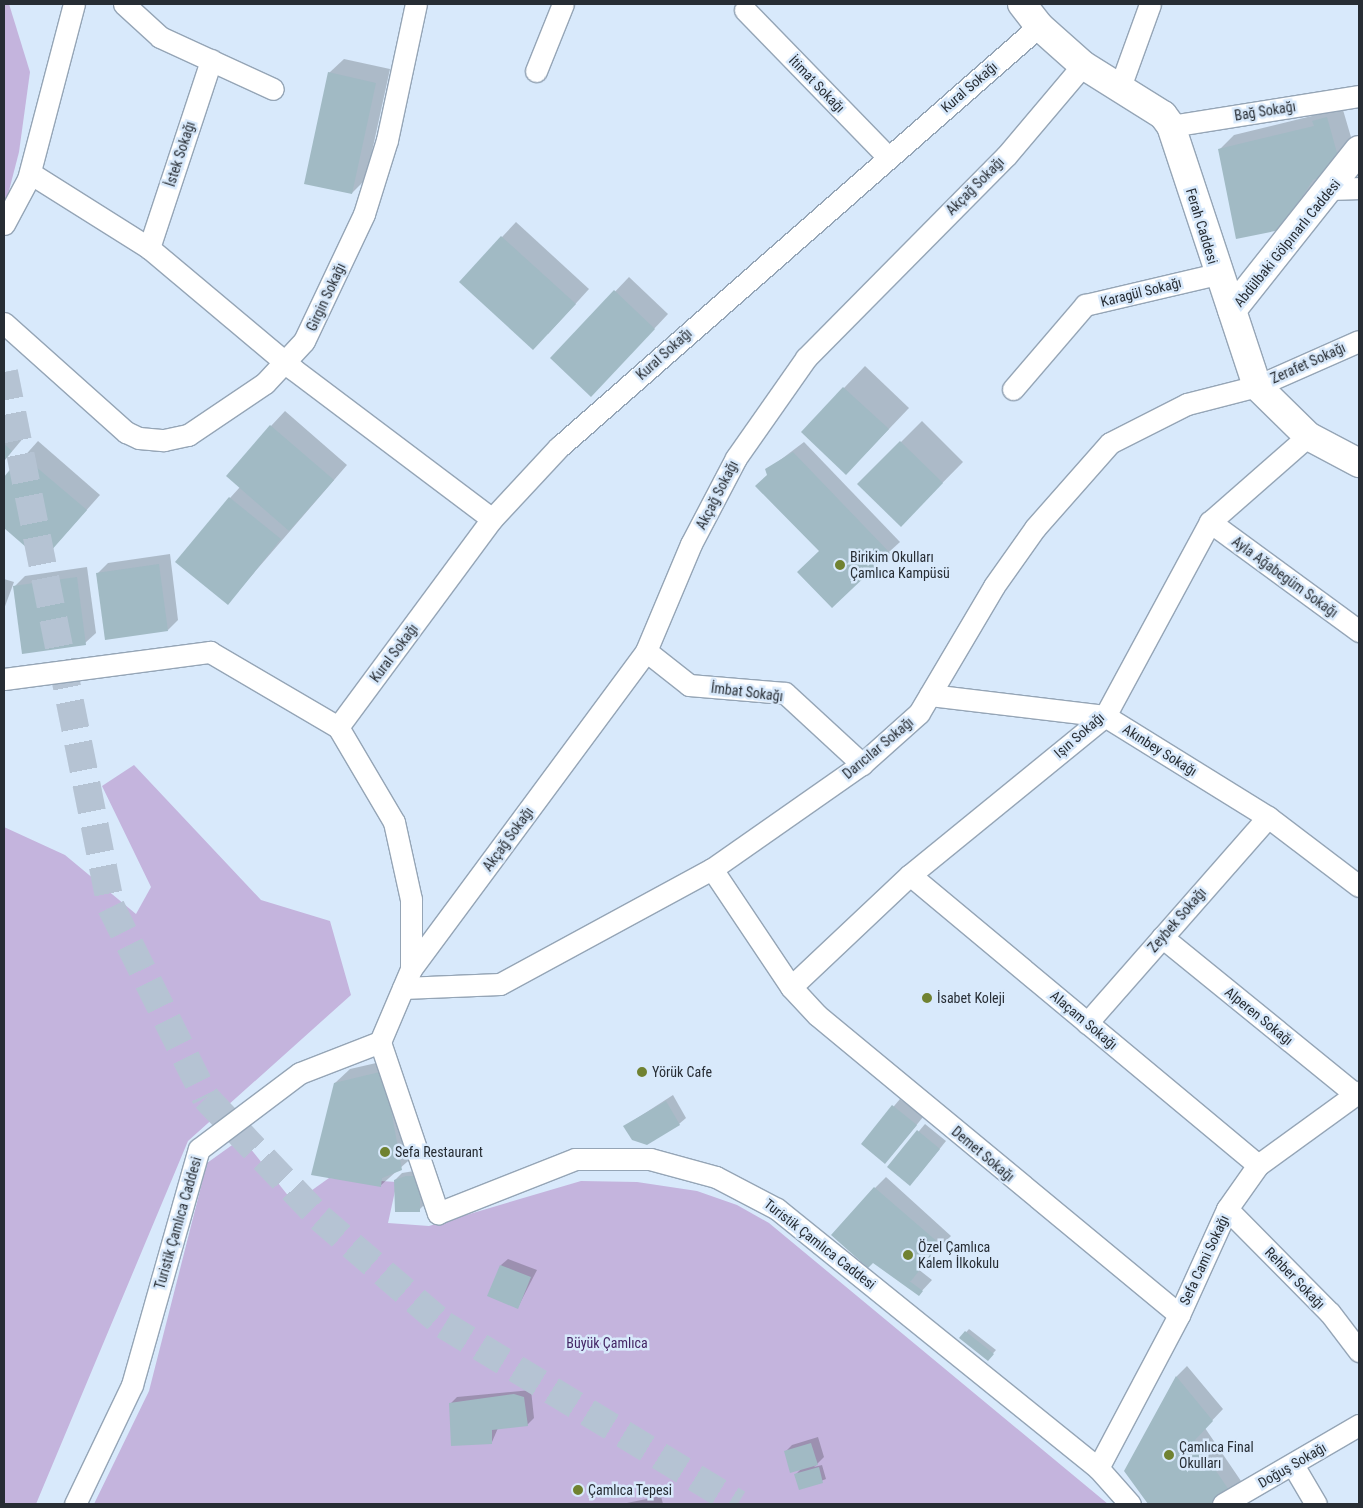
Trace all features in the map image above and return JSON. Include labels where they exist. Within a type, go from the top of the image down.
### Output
[{"type":"street","points":[[4,224],[30,172],[74,4]]},
{"type":"street","points":[[124,4],[160,37],[273,89]]},
{"type":"street","name":"Girgin Sokağı","points":[[4,323],[126,432],[151,440],[176,438],[199,430],[286,364],[317,319],[364,214],[387,140],[415,4]]},
{"type":"street","points":[[536,71],[563,4]]},
{"type":"street","name":"Ferah Caddesi","points":[[1022,4],[1039,26],[1083,65],[1163,115],[1171,126],[1217,274],[1232,310],[1257,386],[1308,436],[1359,463]]},
{"type":"street","points":[[1120,88],[1150,4]]},
{"type":"street","name":"İtimat Sokağı","points":[[745,6],[888,157]]},
{"type":"street","name":"Kural Sokağı","points":[[338,727],[492,519],[559,447],[1039,26]]},
{"type":"street","name":"İstek Sokağı","points":[[149,248],[211,60]]},
{"type":"street","name":"Akçağ Sokağı","points":[[410,969],[646,651],[691,544],[736,458],[806,358],[1006,156],[1083,65]]},
{"type":"street","name":"Bağ Sokağı","points":[[1171,126],[1359,96]]},
{"type":"street","name":"Abdülbaki Gölpınarlı Caddesi","points":[[1232,310],[1332,190],[1359,150]]},
{"type":"street","points":[[30,172],[149,248],[286,364],[492,519]]},
{"type":"street","points":[[1332,190],[1359,188]]},
{"type":"street","name":"Karagül Sokağı","points":[[1013,389],[1085,305],[1217,274]]},
{"type":"street","name":"Zerafet Sokağı","points":[[1257,386],[1359,341]]},
{"type":"street","name":"Darıcılar Sokağı","points":[[403,988],[500,984],[712,869],[862,764],[919,713],[994,586],[1035,528],[1110,443],[1187,404],[1257,386]]},
{"type":"street","name":"Işın Sokağı","points":[[791,987],[910,875],[1105,716],[1210,522],[1308,436]]},
{"type":"street","name":"Ayla Ağabegüm Sokağı","points":[[1210,522],[1359,631]]},
{"type":"street","name":"İmbat Sokağı","points":[[646,651],[689,685],[786,693],[862,764]]},
{"type":"street","points":[[4,679],[210,652],[338,727],[394,822],[411,899],[410,969],[380,1042]]},
{"type":"street","name":"Akınbey Sokağı","points":[[930,696],[1105,716],[1268,817],[1359,886]]},
{"type":"street","name":"Zeybek Sokağı","points":[[1088,1023],[1268,817]]},
{"type":"street","name":"Demet Sokağı","points":[[712,869],[791,987],[879,1068],[1179,1316]]},
{"type":"street","name":"Alaçam Sokağı","points":[[910,875],[1258,1165]]},
{"type":"street","name":"Alperen Sokağı","points":[[1162,937],[1357,1093]]},
{"type":"street","name":"Turistik Çamlıca Caddesi","points":[[75,1504],[132,1385],[199,1149],[300,1073],[380,1042],[438,1213],[575,1159],[650,1159],[716,1177],[777,1209],[1098,1468],[1130,1504]]},
{"type":"street","name":"Sefa Cami Sokağı","points":[[1098,1468],[1179,1316],[1227,1208],[1258,1165],[1357,1093]]},
{"type":"street","name":"Rehber Sokağı","points":[[1227,1208],[1330,1313],[1359,1351]]},
{"type":"street","name":"Doğuş Sokağı","points":[[1224,1504],[1359,1425]]},
{"type":"street","points":[[1293,1465],[1316,1504]]},
{"type":"green space","points":[[4,4],[9,4],[30,72],[19,152],[4,210]]},
{"type":"green space","points":[[134,765],[261,900],[330,921],[351,995],[188,1141],[36,1504],[4,1504],[4,827],[65,855],[136,914],[151,887],[102,786]]},
{"type":"green space","name":"Büyük Çamlıca","points":[[242,1138],[294,1203],[329,1178],[397,1182],[388,1223],[429,1226],[581,1181],[637,1182],[697,1191],[737,1205],[769,1223],[1108,1504],[94,1504],[149,1391],[207,1163]]},
{"type":"building","points":[[328,72],[376,83],[352,194],[304,184]]},
{"type":"building","points":[[1327,117],[1339,160],[1326,175],[1313,180],[1280,230],[1236,239],[1218,149],[1314,126],[1312,121]]},
{"type":"building","points":[[501,236],[576,304],[533,350],[459,282]]},
{"type":"building","points":[[614,290],[655,329],[591,397],[550,358]]},
{"type":"building","points":[[843,387],[889,429],[846,475],[801,432]]},
{"type":"building","points":[[270,425],[334,480],[289,531],[226,476]]},
{"type":"building","points":[[900,441],[943,483],[901,527],[857,484]]},
{"type":"building","points":[[4,444],[12,451],[4,461]]},
{"type":"building","points":[[793,452],[890,553],[832,608],[797,572],[819,551],[755,486],[767,475],[765,469]]},
{"type":"building","points":[[22,455],[87,510],[42,561],[4,528],[4,477]]},
{"type":"building","points":[[229,497],[281,539],[228,605],[175,562]]},
{"type":"building","points":[[159,564],[168,631],[105,640],[96,573]]},
{"type":"building","points":[[77,577],[86,645],[22,654],[13,586]]},
{"type":"building","points":[[384,1071],[402,1170],[382,1178],[381,1187],[311,1175],[334,1083]]},
{"type":"building","points":[[666,1101],[680,1125],[647,1145],[632,1140],[623,1126]]},
{"type":"building","points":[[892,1105],[917,1125],[885,1164],[861,1144]]},
{"type":"building","points":[[917,1130],[940,1149],[910,1186],[887,1167]]},
{"type":"building","points":[[406,1176],[420,1176],[420,1212],[395,1212],[394,1180]]},
{"type":"building","points":[[874,1187],[940,1244],[911,1281],[908,1280],[923,1291],[919,1296],[873,1263],[868,1268],[831,1235]]},
{"type":"building","points":[[500,1265],[531,1277],[518,1309],[487,1296]]},
{"type":"building","points":[[965,1331],[994,1354],[988,1361],[959,1338]]},
{"type":"building","name":"Çamlıca Final Okulları","points":[[1176,1376],[1213,1421],[1195,1440],[1231,1493],[1211,1504],[1148,1504],[1124,1471]]},
{"type":"building","points":[[514,1394],[524,1397],[528,1426],[492,1430],[492,1444],[451,1446],[449,1403]]},
{"type":"building","points":[[811,1443],[818,1465],[790,1473],[784,1451]]},
{"type":"building","points":[[819,1467],[823,1483],[799,1490],[794,1474]]},
{"type":"tunnel","points":[[4,372],[111,907],[206,1098],[320,1218],[444,1325],[738,1504]]},
{"type":"place","name":"Birikim Okulları Çamlıca Kampüsü","points":[[840,565]]},
{"type":"place","name":"İsabet Koleji","points":[[927,998]]},
{"type":"place","name":"Yörük Cafe","points":[[642,1072]]},
{"type":"place","name":"Sefa Restaurant","points":[[385,1152]]},
{"type":"place","name":"Özel Çamlıca Kalem İlkokulu","points":[[908,1255]]},
{"type":"place","name":"Çamlıca Final Okulları","points":[[1169,1455]]},
{"type":"place","name":"Çamlıca Tepesi","points":[[578,1490]]}]
